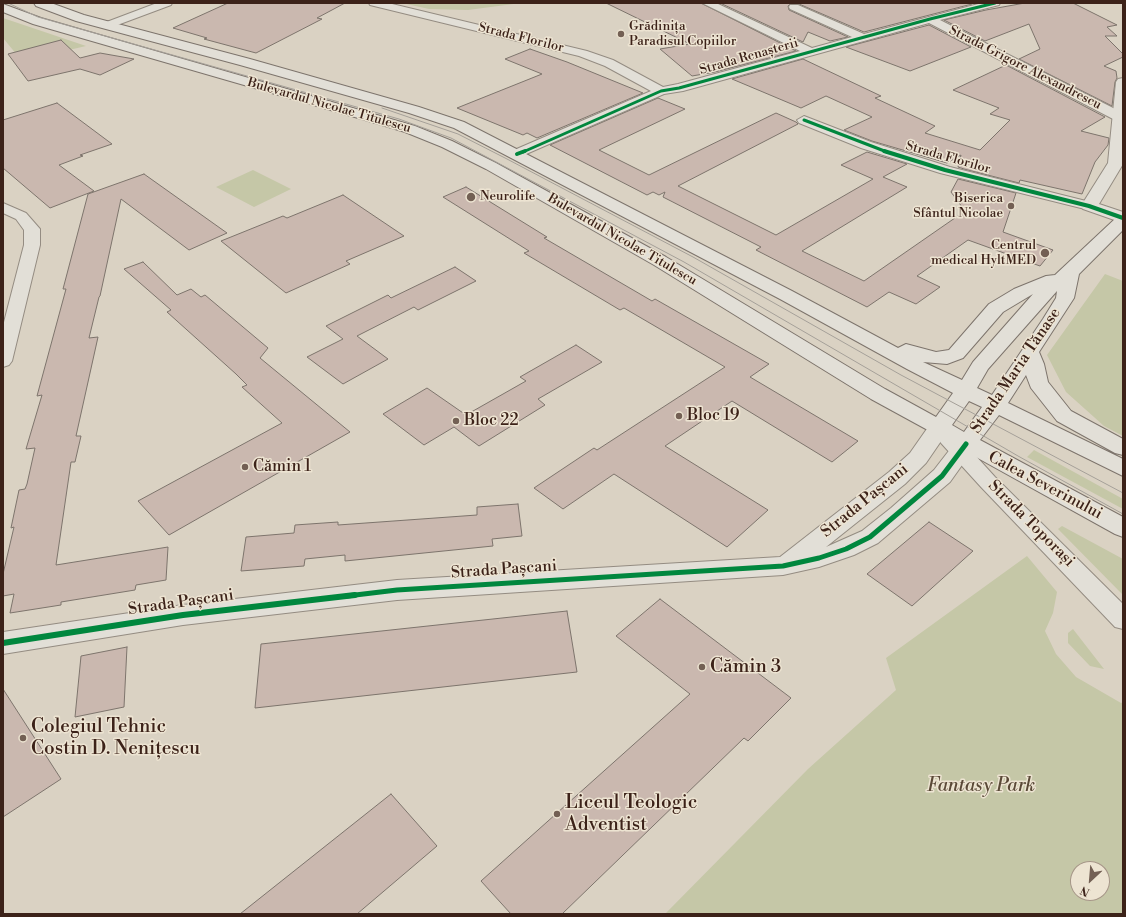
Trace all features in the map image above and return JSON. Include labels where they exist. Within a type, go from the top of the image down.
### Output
[{"type":"main road","name":"Bulevardul Nicolae Titulescu","points":[[40,3],[68,14],[414,110],[459,125],[517,154],[914,365],[995,405]]},
{"type":"main road","name":"Bulevardul Nicolae Titulescu","points":[[3,8],[37,21],[390,123],[447,144],[491,166],[660,260],[878,394],[938,428],[963,448]]},
{"type":"main road","points":[[1123,82],[1116,163],[1089,206],[1123,218]]},
{"type":"main road","name":"Strada Maria Tănase","points":[[938,428],[966,390],[980,366],[993,350],[1046,291],[1070,273],[1123,221]]},
{"type":"main road","name":"Strada Maria Tănase","points":[[963,448],[1013,381],[1029,352],[1052,320],[1065,298],[1070,273]]},
{"type":"main road","points":[[852,331],[925,356],[947,358],[956,354],[996,308],[1020,293],[1070,273]]},
{"type":"main road","points":[[1029,352],[1034,364],[1038,383],[1064,416],[1123,448]]},
{"type":"main road","points":[[995,405],[1123,468]]},
{"type":"main road","name":"Strada Pașcani","points":[[783,566],[897,478],[918,458],[938,428]]},
{"type":"main road","name":"Strada Pașcani","points":[[3,643],[183,615],[397,590],[783,566],[819,558],[846,549],[870,537],[942,476],[963,448]]},
{"type":"main road","name":"Calea Severinului","points":[[963,448],[1123,528]]},
{"type":"street","points":[[108,25],[167,3]]},
{"type":"street","name":"Strada Florilor","points":[[374,3],[583,53],[609,63],[661,91]]},
{"type":"street","points":[[708,3],[811,52]]},
{"type":"street","name":"Strada Renașterii","points":[[517,154],[661,91],[679,88],[862,37],[995,3]]},
{"type":"street","points":[[794,7],[862,37]]},
{"type":"street","name":"Strada Grigore Alexandrescu","points":[[930,19],[1120,118]]},
{"type":"street","name":"Strada Florilor","points":[[804,120],[866,145],[944,170],[1089,206]]},
{"type":"street","points":[[3,207],[21,216],[32,229],[32,245],[3,361]]},
{"type":"street","name":"Strada Toporași","points":[[963,448],[1123,620]]},
{"type":"green space","points":[[402,3],[521,3],[468,10],[429,9]]},
{"type":"green space","points":[[3,18],[86,46],[22,61],[3,38]]},
{"type":"green space","points":[[253,170],[291,189],[254,207],[216,187]]},
{"type":"green space","points":[[1105,274],[1123,281],[1123,436],[1104,426],[1066,392],[1047,355]]},
{"type":"green space","points":[[1034,450],[1123,499],[1123,509],[1027,457]]},
{"type":"green space","points":[[1062,526],[1123,559],[1123,595],[1058,529]]},
{"type":"green space","name":"Fantasy Park","points":[[1027,556],[1057,592],[1053,613],[1045,631],[1056,654],[1076,677],[1121,703],[1123,702],[1123,914],[665,914],[808,769],[896,690],[886,658]]},
{"type":"green space","points":[[1073,629],[1104,669],[1090,666],[1068,643],[1068,633]]},
{"type":"building","points":[[228,3],[345,3],[317,18],[322,19],[256,53],[204,39],[207,38],[173,28]]},
{"type":"building","points":[[606,3],[701,3],[796,51],[715,72],[692,76],[660,49],[690,44]]},
{"type":"building","points":[[720,3],[972,4],[864,32],[799,4],[790,4],[788,6],[789,10],[848,37],[830,41],[808,32],[803,42]]},
{"type":"building","points":[[1025,3],[1073,3],[1117,25],[1107,27],[1117,36],[1105,36],[1123,54],[1123,57],[1104,66],[1116,71],[1117,78],[1115,82],[1112,106],[1019,59],[1040,49],[1029,24],[985,41],[944,20]]},
{"type":"building","points":[[929,25],[971,47],[910,71],[846,47]]},
{"type":"building","points":[[61,40],[80,58],[100,53],[134,59],[100,75],[80,69],[28,81],[8,54]]},
{"type":"building","points":[[530,49],[567,62],[643,93],[537,138],[527,133],[523,135],[457,108],[542,74],[505,59]]},
{"type":"building","points":[[803,59],[881,96],[875,98],[935,126],[925,133],[980,150],[1010,120],[990,114],[999,108],[953,90],[1006,65],[1105,117],[1081,131],[1109,138],[1108,145],[1095,162],[1082,194],[1020,180],[1019,183],[958,167],[961,155],[947,163],[872,141],[844,130],[872,117],[826,96],[801,108],[732,79]]},
{"type":"building","points":[[658,98],[685,109],[599,150],[649,175],[776,113],[798,124],[678,186],[776,235],[873,179],[841,165],[867,152],[907,164],[883,177],[907,187],[802,251],[864,281],[965,211],[951,192],[958,179],[1016,193],[1003,232],[1053,250],[1040,266],[968,240],[917,276],[940,287],[916,304],[889,292],[867,307],[756,250],[761,247],[663,197],[665,192],[659,195],[653,192],[647,195],[550,145]]},
{"type":"building","points":[[57,103],[112,144],[80,155],[83,156],[59,165],[94,191],[50,208],[3,168],[3,120]]},
{"type":"building","points":[[144,174],[227,233],[189,250],[121,199],[100,296],[89,338],[98,337],[76,436],[81,436],[75,462],[71,462],[56,565],[168,547],[166,580],[136,585],[135,590],[61,602],[61,605],[10,613],[14,594],[3,596],[3,574],[14,527],[11,528],[19,490],[25,489],[27,484],[35,448],[26,449],[42,395],[37,396],[66,289],[63,289],[88,194]]},
{"type":"building","points":[[466,187],[547,237],[544,238],[652,301],[655,299],[769,364],[750,377],[858,441],[832,462],[732,401],[665,446],[768,510],[727,547],[614,474],[563,509],[534,488],[594,448],[597,450],[725,367],[624,308],[620,310],[524,253],[529,251],[443,197]]},
{"type":"building","points":[[343,195],[404,236],[346,261],[350,264],[286,293],[221,241],[283,216],[287,218]]},
{"type":"building","points":[[143,262],[177,295],[191,289],[201,297],[205,295],[268,348],[260,358],[350,432],[169,535],[138,501],[282,423],[242,387],[247,385],[236,374],[167,312],[171,310],[124,269]]},
{"type":"building","points":[[455,267],[476,281],[418,310],[414,307],[357,336],[388,359],[343,384],[307,357],[343,339],[326,326],[388,295],[391,298]]},
{"type":"building","name":"Bloc 22","points":[[576,345],[602,362],[538,399],[545,405],[479,446],[454,427],[424,445],[383,414],[427,388],[466,415],[526,381],[520,377]]},
{"type":"building","points":[[518,504],[522,536],[492,539],[493,546],[345,561],[345,555],[305,559],[304,566],[241,571],[246,537],[294,533],[295,525],[338,522],[338,525],[477,515],[477,507]]},
{"type":"building","points":[[929,522],[973,551],[912,606],[867,574]]},
{"type":"building","points":[[660,599],[791,698],[748,741],[744,738],[562,914],[511,914],[481,881],[690,694],[616,636]]},
{"type":"building","points":[[567,611],[577,672],[255,708],[261,644]]},
{"type":"building","points":[[127,647],[124,707],[75,717],[81,656]]},
{"type":"building","points":[[3,689],[61,779],[3,817]]},
{"type":"building","points":[[391,794],[437,846],[357,914],[240,914]]},
{"type":"tram line","points":[[8,3],[38,17],[399,119],[451,138],[684,262],[1018,456],[1123,514]]},
{"type":"tram line","points":[[382,108],[458,134],[507,159],[693,257],[901,375],[1123,493]]},
{"type":"cycle path","points":[[517,154],[661,91],[679,88],[930,19],[995,3]]},
{"type":"cycle path","points":[[804,120],[866,145],[945,170],[1089,206],[1123,218]]},
{"type":"cycle path","points":[[3,643],[183,615],[397,590],[783,566],[819,558],[846,549],[870,537],[942,476],[966,444]]},
{"type":"place","name":"Grădinița Paradisul Copiilor","points":[[621,34]]},
{"type":"place","name":"Neurolife","points":[[471,197]]},
{"type":"place","name":"Biserica Sfântul Nicolae","points":[[1011,206]]},
{"type":"place","name":"Centrul medical HyltMED","points":[[1045,253]]},
{"type":"place","name":"Bloc 19","points":[[679,416]]},
{"type":"place","name":"Bloc 22","points":[[456,421]]},
{"type":"place","name":"Cămin 1","points":[[245,467]]},
{"type":"place","name":"Cămin 3","points":[[702,667]]},
{"type":"place","name":"Colegiul Tehnic Costin D. Nenițescu","points":[[23,738]]},
{"type":"place","name":"Liceul Teologic Adventist","points":[[557,814]]}]
